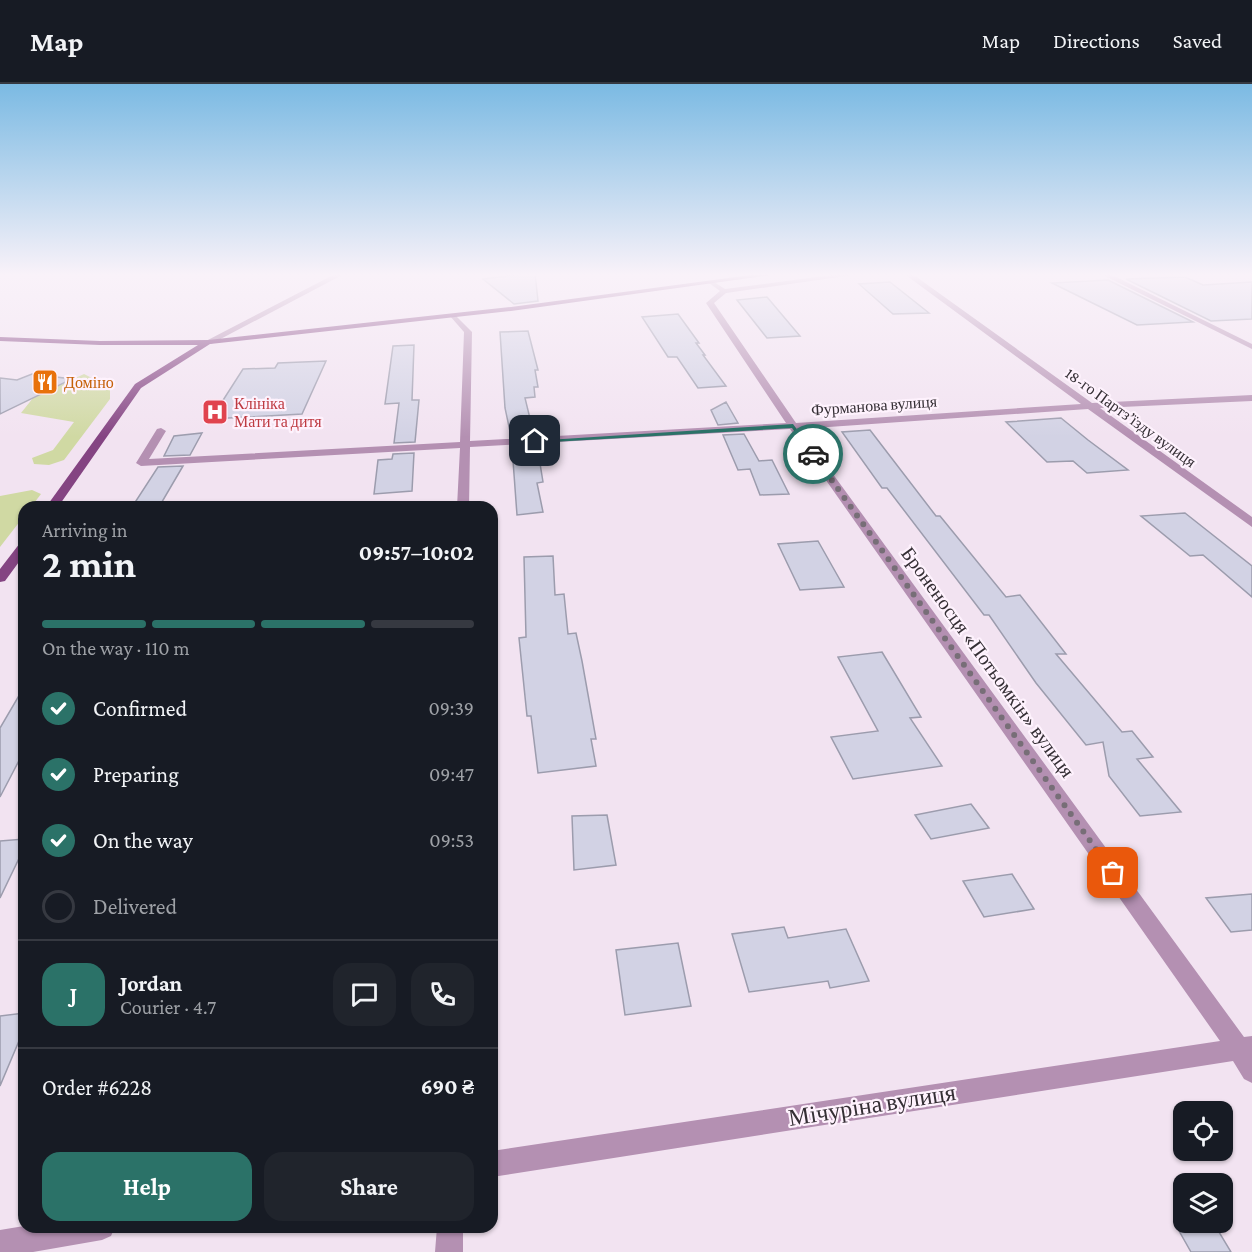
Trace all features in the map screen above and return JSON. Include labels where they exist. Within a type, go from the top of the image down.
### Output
[{"type":"main road","points":[[0,339],[100,343],[208,342],[345,328]]},
{"type":"main road","points":[[56,501],[138,386],[208,342]]},
{"type":"main road","points":[[0,578],[18,554]]},
{"type":"street","points":[[208,342],[236,328]]},
{"type":"street","points":[[464,328],[468,332],[464,501]]},
{"type":"street","name":"Броненосця «Потьомкін» вулиця","points":[[727,328],[793,426],[1245,1048],[1252,1071]]},
{"type":"street","name":"18-го Партз’їзду вулиця","points":[[981,328],[1252,523]]},
{"type":"street","points":[[1212,328],[1252,347]]},
{"type":"street","name":"Фурманова вулиця","points":[[161,431],[141,463],[1252,398]]},
{"type":"street","name":"Мічуріна вулиця","points":[[498,1163],[1245,1048]]},
{"type":"street","points":[[0,1244],[66,1233]]},
{"type":"street","points":[[450,1233],[450,1252]]},
{"type":"green space","points":[[84,374],[110,387],[110,399],[64,460],[49,465],[34,464],[32,458],[53,450],[74,422],[21,413],[33,398]]},
{"type":"green space","points":[[32,490],[41,494],[36,501],[18,501],[18,524],[0,547],[0,496]]},
{"type":"building","points":[[649,328],[688,328],[699,343],[696,343],[705,355],[703,355],[726,386],[698,388],[677,357],[668,357]]},
{"type":"building","points":[[759,328],[793,328],[800,336],[767,338]]},
{"type":"building","points":[[528,331],[538,370],[535,370],[538,387],[534,387],[535,397],[525,398],[534,435],[511,436],[505,408],[500,332]]},
{"type":"building","points":[[414,345],[412,400],[419,400],[415,442],[394,443],[399,403],[385,404],[393,346]]},
{"type":"building","points":[[326,361],[302,414],[211,419],[243,369],[275,368],[278,363]]},
{"type":"building","points":[[32,374],[72,379],[0,414],[0,378],[17,380]]},
{"type":"building","points":[[726,402],[738,423],[718,425],[711,410]]},
{"type":"building","points":[[1061,418],[1128,470],[1087,473],[1073,461],[1047,462],[1006,422]]},
{"type":"building","points":[[870,430],[936,516],[940,516],[1006,597],[1020,595],[1066,654],[1056,654],[1122,732],[1132,731],[1153,757],[1137,759],[1181,812],[1140,816],[1109,776],[1103,742],[1086,745],[1036,683],[989,615],[984,615],[887,488],[882,488],[842,432]]},
{"type":"building","points":[[202,433],[190,455],[164,456],[174,436]]},
{"type":"building","points":[[744,434],[759,461],[772,460],[789,494],[760,495],[750,469],[738,470],[723,435]]},
{"type":"building","points":[[537,445],[543,482],[537,483],[543,512],[517,515],[512,447]]},
{"type":"building","points":[[414,453],[412,491],[374,494],[378,460],[392,459],[393,454]]},
{"type":"building","points":[[183,466],[163,501],[136,501],[158,467]]},
{"type":"building","points":[[1185,513],[1252,566],[1252,597],[1203,555],[1190,556],[1141,516]]},
{"type":"building","points":[[818,541],[844,587],[800,590],[778,544]]},
{"type":"building","points":[[553,556],[555,595],[564,594],[568,634],[576,633],[582,661],[596,739],[591,739],[596,766],[538,773],[531,716],[527,716],[519,638],[526,637],[524,557]]},
{"type":"building","points":[[882,652],[921,717],[910,718],[942,766],[853,779],[831,737],[878,731],[838,657]]},
{"type":"building","points":[[18,697],[18,762],[0,797],[0,728]]},
{"type":"building","points":[[971,804],[989,828],[931,839],[915,815]]},
{"type":"building","points":[[607,815],[616,865],[574,870],[572,816]]},
{"type":"building","points":[[18,840],[18,860],[0,898],[0,841]]},
{"type":"building","points":[[1012,874],[1034,909],[984,917],[963,881]]},
{"type":"building","points":[[1252,894],[1252,930],[1231,932],[1206,898]]},
{"type":"building","points":[[784,927],[788,938],[846,929],[869,981],[830,988],[828,981],[749,992],[732,934]]},
{"type":"building","points":[[678,943],[691,1006],[625,1015],[616,950]]},
{"type":"building","points":[[18,1014],[18,1043],[0,1086],[0,1016]]},
{"type":"building","points":[[1180,1233],[1220,1233],[1231,1252],[1191,1252]]},
{"type":"way so far","points":[[813,454],[1113,873]]},
{"type":"place","name":"Доміно","points":[[45,382]]},
{"type":"place","name":"Клініка Мати та дитя","points":[[215,412]]},
{"type":"route","points":[[535,441],[793,426],[813,454]]}]
